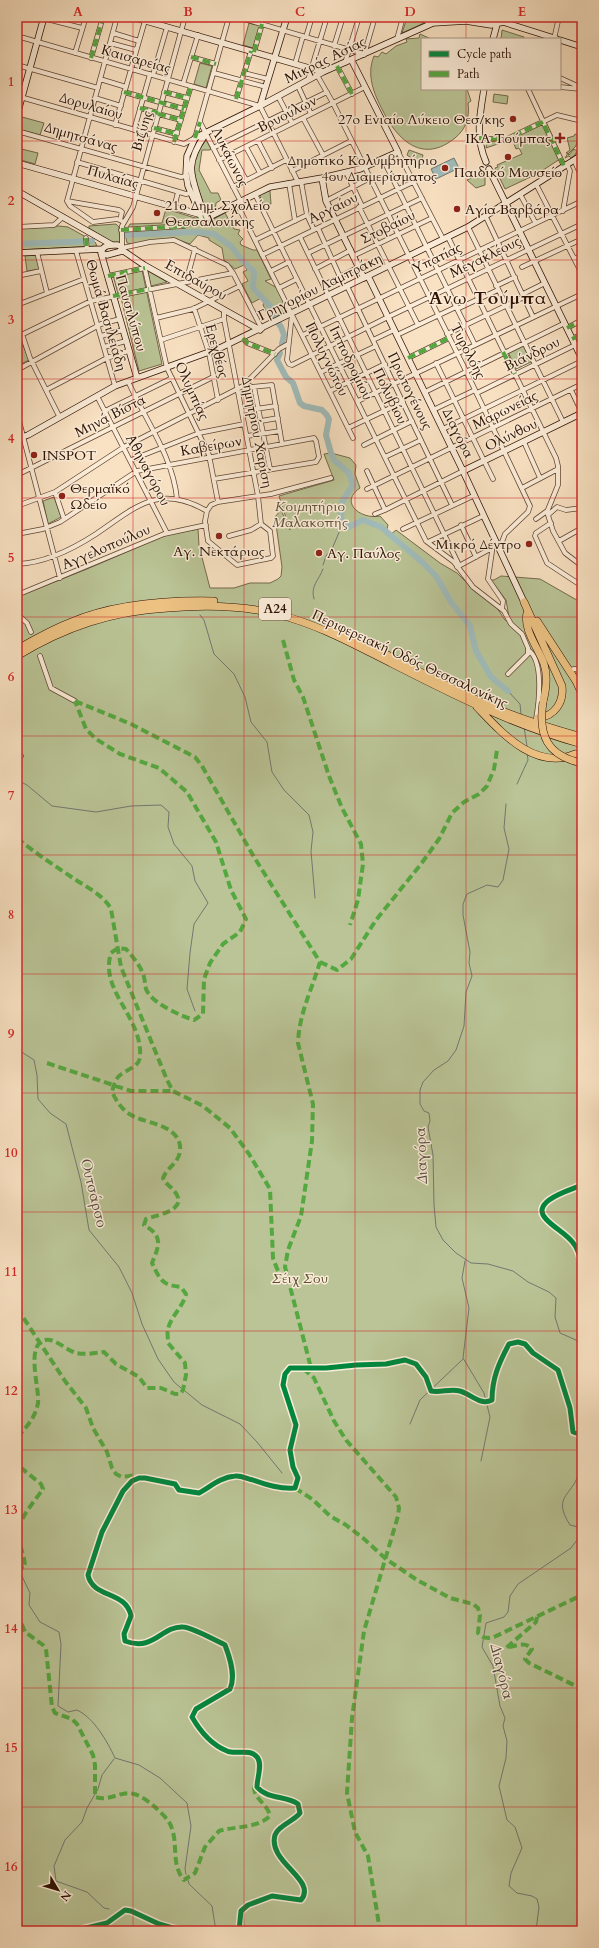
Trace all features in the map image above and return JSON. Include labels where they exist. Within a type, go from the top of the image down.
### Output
[{"type":"highway","name":"Περιφερειακή Οδός Θεσσαλονίκης","points":[[17,649],[69,622],[106,611],[162,603],[214,601],[257,605],[291,613],[351,637],[482,702],[518,718]]},
{"type":"highway","points":[[524,602],[560,678],[563,689],[561,702],[556,709],[546,716],[532,722]]},
{"type":"highway","points":[[524,602],[568,670],[582,687]]},
{"type":"highway","name":"Περιφερειακή Οδός Θεσσαλονίκης","points":[[17,656],[75,626],[116,614],[188,606],[247,608],[290,618],[325,631],[474,704],[582,737]]},
{"type":"highway","points":[[528,611],[526,616],[529,628],[546,672],[541,725],[547,742],[560,755],[582,763]]},
{"type":"highway","points":[[576,681],[582,694]]},
{"type":"highway","points":[[474,704],[497,729],[532,753],[556,758],[575,754]]},
{"type":"highway","name":"Περιφερειακή Οδός Θεσσαλονίκης","points":[[532,722],[582,744]]},
{"type":"street","points":[[17,115],[19,97],[30,68],[43,17],[82,28]]},
{"type":"street","points":[[75,53],[86,17]]},
{"type":"street","points":[[91,58],[103,17]]},
{"type":"street","points":[[67,201],[119,210],[123,215],[122,221],[93,222],[70,206],[67,201],[118,17]]},
{"type":"street","points":[[132,17],[145,19],[167,27],[323,72]]},
{"type":"street","name":"Βιζύης","points":[[122,249],[122,221],[132,210],[185,17]]},
{"type":"street","points":[[203,217],[191,193],[186,176],[187,156],[200,122],[229,17]]},
{"type":"street","points":[[237,17],[364,55],[375,17]]},
{"type":"street","points":[[287,17],[260,106],[286,160],[300,182],[307,215],[325,245],[340,277]]},
{"type":"street","points":[[295,64],[312,17]]},
{"type":"street","points":[[308,80],[326,17]]},
{"type":"street","points":[[334,46],[343,17]]},
{"type":"street","points":[[345,63],[359,17]]},
{"type":"street","points":[[397,39],[403,17]]},
{"type":"street","points":[[415,17],[434,23],[442,17]]},
{"type":"street","points":[[490,17],[553,38]]},
{"type":"street","points":[[556,38],[559,17]]},
{"type":"street","points":[[115,125],[145,19]]},
{"type":"street","points":[[493,38],[499,20]]},
{"type":"street","name":"Μικράς Ασίας","points":[[182,144],[206,134],[323,72],[434,23],[466,21],[491,25],[499,20]]},
{"type":"street","points":[[236,99],[262,24]]},
{"type":"street","points":[[134,130],[167,27]]},
{"type":"street","points":[[113,34],[139,41]]},
{"type":"street","name":"Καισαρείας","points":[[17,36],[260,106]]},
{"type":"street","points":[[183,84],[198,36]]},
{"type":"street","points":[[561,40],[582,46]]},
{"type":"street","points":[[110,43],[136,50]]},
{"type":"street","points":[[191,58],[216,64]]},
{"type":"street","points":[[352,60],[432,218],[459,259],[495,336],[556,458],[558,469],[558,487],[547,513],[566,555],[582,566]]},
{"type":"street","points":[[17,65],[98,88]]},
{"type":"street","points":[[337,66],[352,94]]},
{"type":"street","points":[[214,73],[266,87]]},
{"type":"street","points":[[244,73],[268,79]]},
{"type":"street","name":"Τυρολόης","points":[[317,75],[333,103],[428,297],[494,427],[530,506],[529,511],[505,534],[502,542],[495,547]]},
{"type":"street","points":[[561,78],[582,88]]},
{"type":"street","points":[[100,80],[126,87]]},
{"type":"street","points":[[174,142],[191,86]]},
{"type":"street","points":[[298,86],[312,114]]},
{"type":"street","name":"Βρυούλων","points":[[219,160],[365,87]]},
{"type":"street","points":[[561,87],[582,88]]},
{"type":"street","points":[[484,90],[479,120],[479,138],[486,162]]},
{"type":"street","points":[[528,90],[543,122],[570,171],[563,211]]},
{"type":"street","points":[[124,92],[184,110]]},
{"type":"street","points":[[164,92],[187,98]]},
{"type":"street","points":[[213,148],[327,92]]},
{"type":"street","points":[[278,96],[292,123]]},
{"type":"street","name":"Δορυλαίου","points":[[19,97],[182,144]]},
{"type":"street","points":[[95,98],[121,106]]},
{"type":"street","points":[[263,98],[269,101]]},
{"type":"street","points":[[249,112],[251,106],[250,103]]},
{"type":"street","points":[[140,108],[181,120]]},
{"type":"street","points":[[479,138],[504,140],[559,115],[582,121]]},
{"type":"street","points":[[303,118],[323,155]]},
{"type":"street","name":"Λυκάωνος","points":[[200,122],[233,187],[239,203]]},
{"type":"street","points":[[154,128],[177,134]]},
{"type":"street","name":"Δημητσάνας","points":[[17,131],[181,177],[186,176]]},
{"type":"street","name":"Μικράς Ασίας","points":[[203,217],[192,182],[191,169],[194,151],[206,134]]},
{"type":"street","points":[[258,141],[272,168]]},
{"type":"street","points":[[292,171],[351,141]]},
{"type":"street","points":[[582,144],[578,157],[582,178]]},
{"type":"street","points":[[246,147],[260,174]]},
{"type":"street","points":[[121,230],[184,226],[203,217],[213,216],[270,187],[322,178],[346,172],[364,167],[398,152]]},
{"type":"street","points":[[232,154],[246,180]]},
{"type":"street","name":"Γρηγορίου Λαμπράκη","points":[[20,437],[115,386],[209,353],[244,338],[468,227],[486,217],[578,157]]},
{"type":"street","points":[[383,159],[475,345]]},
{"type":"street","points":[[233,187],[286,160]]},
{"type":"street","points":[[77,162],[178,192],[186,194],[191,193]]},
{"type":"street","name":"Πυλαίας","points":[[17,163],[135,196],[203,217]]},
{"type":"street","points":[[443,429],[582,360],[489,169]]},
{"type":"street","points":[[346,172],[368,225],[418,325]]},
{"type":"street","name":"Διαγόρα","points":[[322,178],[326,201],[359,267],[379,298],[494,538],[495,547],[524,602]]},
{"type":"street","points":[[326,201],[370,178]]},
{"type":"street","name":"Αργαίου","points":[[262,255],[413,182]]},
{"type":"street","points":[[289,183],[295,221]]},
{"type":"street","points":[[536,184],[582,274]]},
{"type":"street","points":[[17,192],[63,218],[106,247],[107,255],[122,249],[150,242],[173,239],[228,266],[240,286],[261,329]]},
{"type":"street","points":[[174,208],[178,192]]},
{"type":"street","name":"Ιπποδρομίου","points":[[255,194],[358,401],[405,500],[428,542]]},
{"type":"street","points":[[520,194],[535,222]]},
{"type":"street","points":[[308,253],[422,198]]},
{"type":"street","name":"Υπατίας","points":[[303,335],[535,222],[563,211],[582,201]]},
{"type":"street","name":"Πολυγνώτου","points":[[239,203],[262,255],[353,438]]},
{"type":"street","points":[[255,240],[307,215]]},
{"type":"street","points":[[486,217],[533,317]]},
{"type":"street","points":[[17,227],[54,225],[63,218]]},
{"type":"street","name":"Στοβαίου","points":[[316,268],[332,260],[378,244],[432,218]]},
{"type":"street","name":"Μεγακλέους","points":[[288,344],[286,360],[290,365],[294,365],[408,306],[528,248],[582,224]]},
{"type":"street","points":[[468,227],[563,422]]},
{"type":"street","name":"Πολυβίου","points":[[300,236],[413,467],[458,566]]},
{"type":"street","points":[[86,238],[87,250]]},
{"type":"street","points":[[522,267],[582,239]]},
{"type":"street","name":"Επιδαύρου","points":[[106,247],[118,245],[144,266],[261,329]]},
{"type":"street","points":[[17,253],[76,251],[106,247]]},
{"type":"street","name":"Παυσιλύπου","points":[[106,247],[108,276],[128,351],[137,378]]},
{"type":"street","points":[[190,281],[189,271],[195,249]]},
{"type":"street","name":"Θωμά Βασιλειάδη","points":[[76,251],[115,386]]},
{"type":"street","points":[[37,252],[47,293]]},
{"type":"street","points":[[574,258],[582,257]]},
{"type":"street","points":[[271,271],[289,262]]},
{"type":"street","points":[[108,276],[144,266]]},
{"type":"street","name":"Ολυμπίας","points":[[144,266],[167,368],[200,433],[210,457],[218,502]]},
{"type":"street","points":[[324,285],[359,267]]},
{"type":"street","points":[[17,276],[41,271]]},
{"type":"street","points":[[17,337],[91,301],[233,273]]},
{"type":"street","points":[[373,340],[418,325],[438,315],[478,300],[515,278]]},
{"type":"street","points":[[17,305],[84,279]]},
{"type":"street","points":[[279,288],[298,279]]},
{"type":"street","points":[[408,358],[466,326],[486,317],[545,283]]},
{"type":"street","points":[[156,318],[194,308],[240,286]]},
{"type":"street","name":"Πρωτογένους","points":[[347,286],[452,505]]},
{"type":"street","points":[[358,401],[582,294]]},
{"type":"street","name":"Ερεχθέος","points":[[194,308],[209,353],[218,400]]},
{"type":"street","name":"Δημητρίου Χαρίση","points":[[224,310],[224,318],[258,496],[261,524]]},
{"type":"street","points":[[17,506],[55,492],[124,448],[246,384],[275,354],[288,344],[292,324],[292,314]]},
{"type":"street","points":[[161,340],[224,318]]},
{"type":"street","points":[[17,370],[98,326],[120,319]]},
{"type":"street","points":[[424,392],[524,342],[582,320]]},
{"type":"street","points":[[100,336],[123,330]]},
{"type":"street","points":[[22,334],[32,362],[58,417]]},
{"type":"street","points":[[572,339],[582,334]]},
{"type":"street","points":[[244,338],[248,343],[275,354]]},
{"type":"street","points":[[104,347],[126,341]]},
{"type":"street","name":"Βιάνδρου","points":[[433,410],[515,374],[575,345]]},
{"type":"street","points":[[321,372],[376,346]]},
{"type":"street","points":[[46,390],[107,358],[128,351]]},
{"type":"street","points":[[436,363],[493,479]]},
{"type":"street","points":[[330,391],[385,364]]},
{"type":"street","name":"Μηνά Βίστα","points":[[17,475],[32,469],[214,376]]},
{"type":"street","points":[[104,411],[172,378]]},
{"type":"street","points":[[128,381],[153,433],[162,448],[175,482],[177,499]]},
{"type":"street","points":[[246,384],[254,387],[272,384],[282,444]]},
{"type":"street","name":"Μαρωνείας","points":[[367,490],[582,384]]},
{"type":"street","points":[[214,479],[270,469],[254,387]]},
{"type":"street","points":[[571,390],[582,413]]},
{"type":"street","name":"Αθηναγόρου","points":[[97,396],[137,471],[167,533]]},
{"type":"street","points":[[348,428],[403,402]]},
{"type":"street","points":[[242,411],[276,406]]},
{"type":"street","points":[[17,413],[20,437],[32,469],[60,578]]},
{"type":"street","name":"Ολύνθου","points":[[385,510],[582,413]]},
{"type":"street","points":[[261,421],[278,418]]},
{"type":"street","points":[[364,445],[412,421]]},
{"type":"street","points":[[131,460],[200,433],[244,424]]},
{"type":"street","points":[[247,436],[280,431]]},
{"type":"street","name":"Καβείρων","points":[[137,471],[314,438],[316,441],[319,456],[316,462],[282,469],[270,469]]},
{"type":"street","points":[[384,457],[421,440]]},
{"type":"street","points":[[524,442],[540,478]]},
{"type":"street","points":[[522,488],[558,469]]},
{"type":"street","points":[[17,534],[46,528],[64,519],[137,471]]},
{"type":"street","points":[[367,471],[385,510],[375,514]]},
{"type":"street","points":[[229,536],[251,530],[261,524],[270,531],[273,556],[271,558],[237,565],[209,542],[206,525],[206,510],[211,505],[218,502],[277,493],[331,478]]},
{"type":"street","points":[[55,492],[64,519]]},
{"type":"street","points":[[403,529],[474,496]]},
{"type":"street","points":[[17,564],[36,562],[54,556],[85,541],[127,512],[151,500],[177,499],[192,503],[206,510]]},
{"type":"street","points":[[536,519],[556,507],[566,510],[582,508]]},
{"type":"street","points":[[483,516],[461,525],[428,542],[450,558],[458,566],[471,586],[502,609],[511,624],[520,631],[528,650],[536,658],[539,680],[539,702],[532,722]]},
{"type":"street","points":[[551,523],[536,533],[535,536],[545,561],[582,586]]},
{"type":"street","name":"Αγγελοπούλου","points":[[17,595],[167,533],[206,525]]},
{"type":"street","points":[[461,525],[476,557]]},
{"type":"street","points":[[558,540],[582,528]]},
{"type":"street","points":[[458,566],[495,547]]},
{"type":"street","points":[[495,547],[488,579],[503,601],[502,609]]},
{"type":"street","points":[[17,614],[27,623],[31,632]]},
{"type":"street","points":[[508,674],[526,657],[528,650]]},
{"type":"street","points":[[40,656],[51,688],[75,701]]},
{"type":"street","points":[[568,670],[575,669],[582,671]]},
{"type":"green space","points":[[407,18],[424,22],[424,23],[402,33]]},
{"type":"green space","points":[[249,23],[260,26],[253,48],[243,45]]},
{"type":"green space","points":[[502,30],[524,37],[524,38],[501,38]]},
{"type":"green space","points":[[420,34],[429,38],[421,38],[421,90],[467,90],[471,101],[468,103],[468,118],[462,131],[443,146],[432,149],[422,149],[413,146],[396,132],[380,105],[374,91],[371,77],[374,56],[378,57],[382,52],[386,54],[396,46],[407,42],[406,39],[419,38]]},
{"type":"green space","points":[[200,63],[212,66],[206,88],[194,84]]},
{"type":"green space","points":[[494,94],[508,96],[507,104],[493,102]]},
{"type":"green space","points":[[22,117],[44,123],[40,135],[18,129]]},
{"type":"green space","points":[[543,123],[560,159],[537,174],[505,189],[495,168],[498,167],[497,165],[522,154],[519,148],[516,149],[512,139],[486,148],[487,140],[502,141]]},
{"type":"green space","points":[[575,134],[578,135],[576,146],[568,154],[569,155],[574,149],[577,151],[571,158],[569,156],[565,158],[568,153],[566,153],[570,150],[567,138],[574,136]]},
{"type":"green space","points":[[206,140],[211,149],[202,150],[199,170],[211,193],[218,193],[221,200],[216,203],[215,211],[207,214],[193,174],[195,156]]},
{"type":"green space","points":[[17,148],[38,153],[35,164],[17,159]]},
{"type":"green space","points":[[409,150],[423,155],[422,159],[417,162],[407,155]]},
{"type":"green space","points":[[485,172],[485,185],[476,188],[467,180]]},
{"type":"green space","points":[[270,191],[271,204],[263,205],[259,193]]},
{"type":"green space","points":[[166,209],[208,222],[225,213],[234,229],[240,230],[238,234],[243,239],[240,242],[241,245],[257,250],[271,279],[265,281],[277,288],[288,311],[270,320],[261,298],[252,303],[242,284],[248,281],[243,272],[247,270],[244,265],[235,269],[224,260],[222,248],[209,240],[209,238],[198,235],[190,244],[173,238],[131,244],[127,243],[125,233],[130,224],[162,223]]},
{"type":"green space","points":[[116,224],[119,227],[120,245],[115,245],[89,228],[89,226]]},
{"type":"green space","points":[[59,226],[68,227],[95,242],[97,246],[17,250],[17,229]]},
{"type":"green space","points":[[36,255],[41,269],[27,271],[25,256]]},
{"type":"green space","points":[[142,270],[162,364],[139,371],[120,294],[118,294],[113,275]]},
{"type":"green space","points":[[148,271],[167,282],[151,286]]},
{"type":"green space","points":[[21,340],[29,360],[17,366],[17,341]]},
{"type":"green space","points":[[523,345],[531,362],[516,369],[508,352]]},
{"type":"green space","name":"Σέιχ Σου","points":[[331,453],[350,458],[356,465],[355,474],[360,488],[351,499],[352,505],[355,509],[360,513],[373,517],[380,516],[388,525],[387,529],[389,536],[396,530],[440,563],[457,573],[474,590],[495,605],[505,620],[510,623],[506,600],[491,580],[501,576],[540,579],[582,603],[582,1931],[17,1931],[17,597],[166,535],[198,529],[199,546],[210,588],[234,588],[250,583],[270,583],[281,576],[282,567],[275,517],[281,510],[290,530],[279,496],[334,480],[324,454]]},
{"type":"green space","points":[[54,497],[61,517],[48,524],[43,501]]},
{"type":"water","name":"Δημοτικό Κολυμβητήριο 4ου Διαμερίσματος","points":[[454,158],[459,168],[436,179],[431,169]]},
{"type":"waterway","points":[[125,235],[197,232],[214,234],[231,246],[254,272],[253,288],[271,307],[274,317],[281,327],[284,335],[282,344]]},
{"type":"waterway","points":[[17,244],[92,241]]},
{"type":"waterway","points":[[280,353],[277,360],[286,377],[293,383],[300,403],[304,406],[322,410],[329,419],[326,435],[331,453],[334,460],[349,473],[353,485],[342,502],[341,523],[349,527],[363,520],[381,527],[436,576],[451,602],[470,626],[476,651],[491,677],[508,691]]},
{"type":"waterway","points":[[323,565],[326,556],[332,549],[343,523]]},
{"type":"waterway","points":[[314,599],[313,590],[323,569]]},
{"type":"waterway","points":[[200,615],[204,620],[214,654],[234,674],[245,697],[251,722],[267,742],[272,772],[284,790],[309,815],[313,832],[311,851],[315,898]]},
{"type":"waterway","points":[[508,691],[520,704],[521,714]]},
{"type":"waterway","points":[[524,727],[527,746]]},
{"type":"waterway","points":[[517,784],[528,760],[527,753]]},
{"type":"waterway","points":[[17,780],[27,785],[52,806],[96,812],[131,806],[161,805],[169,812],[168,827],[174,844],[192,866],[195,881],[208,903],[194,924],[190,953],[187,989],[195,1011]]},
{"type":"waterway","name":"Διαγόρα","points":[[506,804],[504,828],[509,849],[503,880],[498,887],[487,885],[467,894],[463,904],[463,915],[470,952],[469,963],[472,976],[466,992],[464,1026],[456,1050],[448,1061],[434,1070],[423,1082],[420,1090],[420,1104],[424,1111],[429,1113],[430,1121],[428,1127],[433,1155],[436,1227],[443,1240],[456,1253],[471,1263],[488,1264],[513,1271],[528,1282],[549,1292],[556,1298],[555,1317],[560,1333],[576,1340],[582,1350]]},
{"type":"waterway","name":"Ουτσάρσο","points":[[17,1049],[34,1060],[37,1075],[38,1099],[50,1113],[66,1124],[81,1182],[89,1230],[119,1267],[132,1293],[142,1324],[158,1359],[174,1382],[181,1388]]},
{"type":"waterway","points":[[465,1261],[462,1278],[469,1308],[463,1358],[484,1393],[490,1417],[481,1461]]},
{"type":"waterway","points":[[410,1424],[420,1400],[463,1359]]},
{"type":"waterway","name":"Διαγόρα","points":[[536,1931],[539,1907],[537,1899],[532,1896],[517,1893],[509,1886],[511,1873],[522,1848],[515,1827],[507,1820],[499,1786],[506,1758],[507,1741],[503,1726],[505,1718],[500,1706],[493,1666],[482,1647],[486,1623],[504,1617],[508,1612],[510,1596],[518,1584],[571,1548],[580,1536],[578,1527],[570,1525],[565,1515],[563,1501],[574,1485],[579,1470],[577,1428],[582,1375]]},
{"type":"waterway","name":"Ουτσάρσο","points":[[185,1391],[202,1405],[240,1424],[282,1473]]},
{"type":"waterway","points":[[17,1497],[17,1505]]},
{"type":"waterway","points":[[19,1570],[30,1593],[29,1605],[40,1622],[59,1632],[61,1644],[58,1706],[68,1712],[77,1710],[89,1718],[108,1744],[115,1758],[139,1765],[160,1778],[187,1803],[191,1826],[185,1869],[186,1874]]},
{"type":"waterway","points":[[109,1909],[104,1908],[87,1892],[56,1881],[54,1866],[65,1840],[82,1822],[87,1808],[98,1789],[102,1775],[114,1759]]},
{"type":"waterway","points":[[188,1880],[189,1884],[212,1906],[216,1931]]},
{"type":"tunnel","points":[[575,754],[582,750]]},
{"type":"marked path","points":[[91,58],[103,17]]},
{"type":"marked path","points":[[254,52],[262,24]]},
{"type":"marked path","points":[[236,99],[251,51]]},
{"type":"marked path","points":[[191,57],[216,64]]},
{"type":"marked path","points":[[337,66],[352,94]]},
{"type":"marked path","points":[[174,142],[191,86]]},
{"type":"marked path","points":[[124,92],[184,109]]},
{"type":"marked path","points":[[164,92],[187,98]]},
{"type":"marked path","points":[[140,108],[158,113]]},
{"type":"marked path","points":[[158,114],[181,120]]},
{"type":"marked path","points":[[195,138],[200,122]]},
{"type":"marked path","points":[[479,138],[504,140],[543,122],[564,166]]},
{"type":"marked path","points":[[154,128],[177,134]]},
{"type":"marked path","points":[[121,230],[184,226],[204,217]]},
{"type":"marked path","points":[[86,238],[87,250]]},
{"type":"marked path","points":[[108,276],[145,268]]},
{"type":"marked path","points":[[113,296],[149,289]]},
{"type":"marked path","points":[[567,328],[582,320]]},
{"type":"marked path","points":[[572,339],[582,334]]},
{"type":"marked path","points":[[243,338],[247,343],[275,354]]},
{"type":"marked path","points":[[408,358],[449,338]]},
{"type":"marked path","points":[[503,352],[515,374]]},
{"type":"marked path","points":[[283,640],[294,680],[303,697],[329,776],[342,808],[361,844],[363,864],[358,900],[350,925]]},
{"type":"marked path","points":[[75,701],[131,724],[195,757],[202,766],[254,857],[320,962],[303,1012],[299,1032],[298,1043],[313,1104],[312,1141],[301,1216],[288,1250],[285,1267],[311,1368]]},
{"type":"marked path","points":[[17,1437],[30,1422],[37,1408],[38,1397],[35,1358],[39,1343],[45,1340],[57,1342],[79,1354],[104,1352],[116,1364],[139,1377],[147,1388],[161,1388],[175,1394],[180,1394],[183,1390],[186,1375],[185,1363],[168,1343],[168,1329],[186,1294],[181,1287],[170,1285],[162,1281],[157,1274],[152,1263],[158,1246],[157,1237],[155,1233],[144,1225],[146,1219],[170,1211],[178,1203],[178,1198],[175,1192],[163,1178],[179,1156],[180,1143],[171,1131],[157,1124],[135,1117],[124,1110],[112,1092],[118,1077],[137,1064],[140,1057],[139,1043],[135,1029],[116,992],[111,980],[109,967],[111,953],[118,948],[126,949],[141,969],[146,989],[149,994],[160,1004],[194,1020],[203,1014],[204,979],[210,963],[223,944],[240,932],[246,919],[231,890],[216,842],[187,792],[159,768],[120,754],[96,739],[86,729],[75,701]]},
{"type":"marked path","points":[[320,962],[337,970],[351,959],[376,920],[439,839],[452,813],[464,802],[479,794],[487,786],[494,769],[497,750]]},
{"type":"marked path","points":[[17,838],[43,858],[98,895],[108,904],[111,909],[121,967],[167,1080],[173,1091],[203,1106],[230,1128],[249,1154],[270,1189],[273,1258],[280,1274],[287,1280]]},
{"type":"marked path","points":[[47,1063],[131,1091],[173,1091]]},
{"type":"marked path","points":[[17,1308],[65,1381],[86,1408],[93,1428],[107,1452],[112,1468],[116,1474],[122,1477],[136,1475]]},
{"type":"marked path","points":[[308,1368],[306,1371],[314,1378],[334,1421],[346,1440],[396,1497],[399,1508],[398,1516],[364,1631],[352,1718],[347,1793],[355,1832],[368,1856],[380,1931]]},
{"type":"marked path","points":[[17,1456],[20,1467],[41,1484],[43,1489],[20,1523],[18,1535],[25,1568],[17,1567]]},
{"type":"marked path","points":[[295,1488],[312,1499],[330,1516],[346,1525],[363,1538],[386,1559],[417,1580],[450,1598],[473,1604],[478,1608],[480,1615],[478,1633],[483,1637],[494,1637],[582,1595]]},
{"type":"marked path","points":[[17,1613],[25,1632],[43,1645],[46,1649],[52,1707],[55,1713],[72,1719],[77,1724],[93,1755],[95,1765],[95,1797],[106,1798],[129,1793],[143,1798],[155,1807],[165,1817],[171,1826],[174,1835],[177,1868],[184,1880],[195,1873],[205,1847],[219,1831],[252,1825],[270,1816],[269,1812],[255,1793],[254,1789],[256,1784]]},
{"type":"marked path","points":[[537,1617],[536,1622],[506,1648],[527,1645],[532,1649],[525,1659],[529,1663],[582,1689]]},
{"type":"cycle path","points":[[582,1185],[554,1197],[543,1207],[542,1213],[549,1222],[568,1237],[574,1244],[582,1264]]},
{"type":"cycle path","points":[[239,1931],[241,1911],[248,1905],[272,1896],[301,1900],[304,1893],[303,1885],[278,1854],[275,1845],[275,1835],[279,1829],[300,1813],[298,1804],[288,1799],[271,1796],[261,1791],[257,1787],[260,1767],[257,1757],[254,1754],[247,1752],[227,1751],[216,1745],[207,1737],[192,1717],[196,1709],[230,1689],[232,1684],[232,1673],[225,1645],[198,1632],[183,1627],[169,1630],[150,1641],[143,1643],[135,1644],[125,1641],[124,1634],[131,1616],[128,1608],[123,1602],[102,1592],[91,1583],[88,1575],[102,1532],[123,1491],[132,1481],[139,1478],[145,1478],[175,1484],[179,1490],[199,1493],[220,1480],[237,1476],[263,1484],[284,1488],[295,1488],[298,1478],[293,1467],[290,1450],[296,1425],[283,1385],[285,1374],[290,1368],[326,1368],[386,1364],[405,1360],[416,1364],[426,1377],[431,1391],[456,1390],[464,1392],[483,1402],[492,1400],[493,1385],[499,1364],[509,1344],[518,1342],[525,1344],[533,1353],[558,1370],[570,1408],[573,1432],[582,1435]]},
{"type":"cycle path","points":[[74,1931],[107,1923],[125,1910],[131,1911],[159,1924],[183,1931]]},
{"type":"place","name":"27o Ενιαίο Λύκειο Θεσ/κης","points":[[513,119]]},
{"type":"place","name":"ΙΚΑ Τούμπας","points":[[560,138]]},
{"type":"place","name":"Παιδικό Μουσείο","points":[[508,157]]},
{"type":"place","name":"Δημοτικό Κολυμβητήριο 4ου Διαμερίσματος","points":[[445,168]]},
{"type":"place","name":"Αγία Βαρβάρα","points":[[457,209]]},
{"type":"place","name":"21ο Δημ. Σχολείο Θεσσαλονίκης","points":[[157,213]]},
{"type":"place","name":"INSPOT","points":[[34,455]]},
{"type":"place","name":"Θερμαϊκό Ωδείο","points":[[62,496]]},
{"type":"place","name":"Αγ. Νεκτάριος","points":[[219,536]]},
{"type":"place","name":"Μικρό Δέντρο","points":[[529,544]]},
{"type":"place","name":"Αγ. Παύλος","points":[[319,553]]},
{"type":"district","name":"Άνω Τούμπα","points":[[488,298]]},
{"type":"park label","name":"Κοιμητήριο Μαλακοπής","points":[[310,514]]}]
